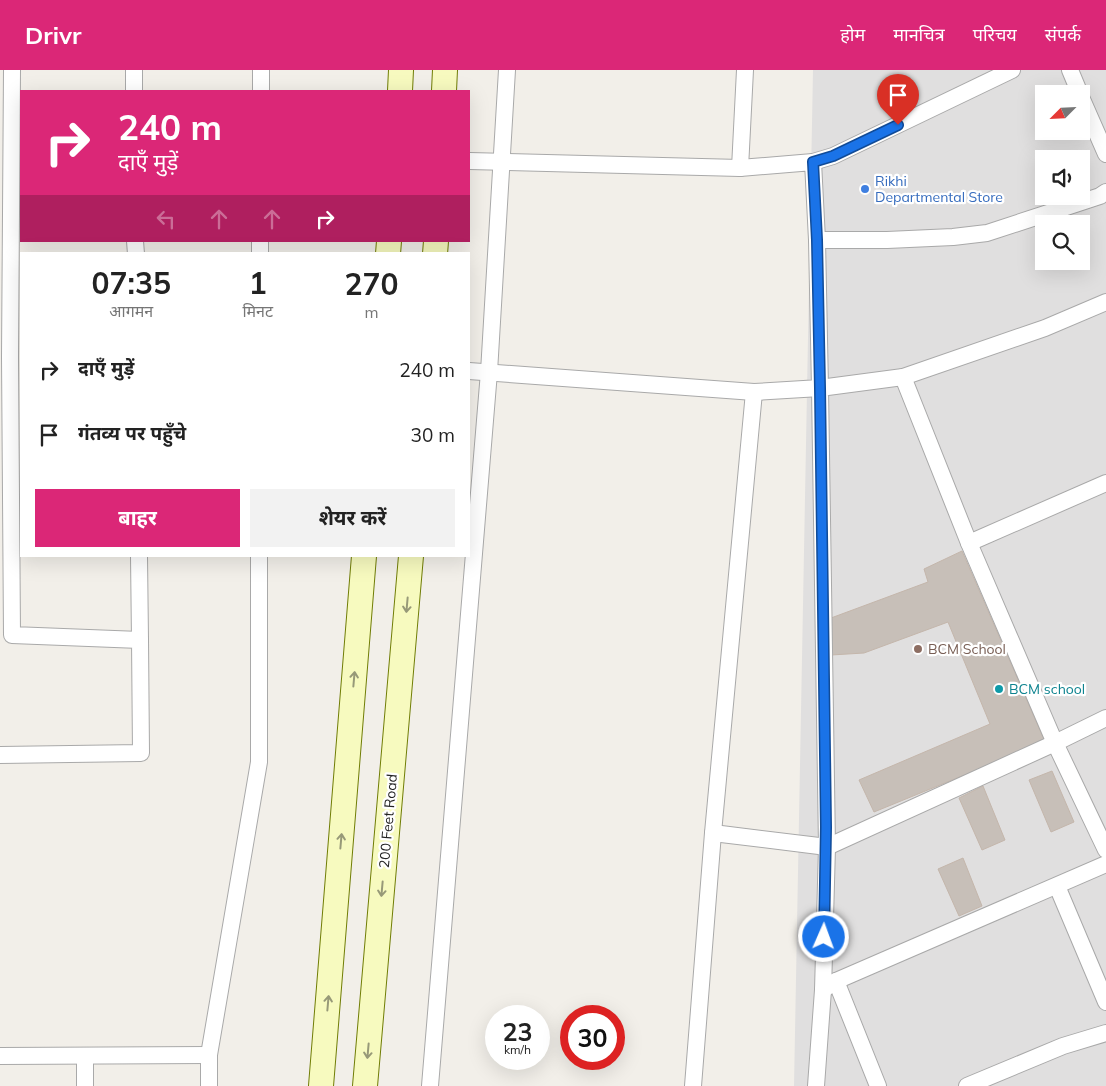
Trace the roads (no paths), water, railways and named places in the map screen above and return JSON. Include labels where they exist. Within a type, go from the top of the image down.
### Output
[{"type":"street","points":[[12,70],[6,116],[6,634],[140,640]]},
{"type":"street","points":[[134,70],[134,90]]},
{"type":"street","points":[[261,70],[261,90]]},
{"type":"street","points":[[400,90],[401,70]]},
{"type":"street","points":[[444,90],[445,70]]},
{"type":"street","points":[[430,1086],[489,372],[507,70]]},
{"type":"street","points":[[740,168],[745,70]]},
{"type":"street","points":[[470,161],[740,168],[813,162],[833,156],[1012,70]]},
{"type":"street","points":[[1070,70],[1077,85]]},
{"type":"street","points":[[1090,116],[1106,154]]},
{"type":"street","points":[[813,162],[817,240],[830,986],[816,1086]]},
{"type":"street","points":[[817,240],[895,240],[987,233],[1100,196],[1106,192]]},
{"type":"street","points":[[470,371],[754,392],[820,388],[903,377],[1045,328],[1106,302]]},
{"type":"street","points":[[903,377],[969,543],[1055,743],[1106,850]]},
{"type":"street","points":[[693,1086],[713,833],[754,392]]},
{"type":"street","points":[[969,543],[1106,483]]},
{"type":"street","points":[[0,755],[141,753],[139,557]]},
{"type":"street","points":[[209,1086],[209,1055],[259,762],[259,557]]},
{"type":"street","points":[[321,1086],[364,557]]},
{"type":"street","name":"200 Feet Road","points":[[365,1086],[411,557]]},
{"type":"street","points":[[713,833],[827,847],[1106,718]]},
{"type":"street","points":[[830,986],[1106,864]]},
{"type":"street","points":[[1057,886],[1106,1002]]},
{"type":"street","points":[[830,986],[878,1086]]},
{"type":"street","points":[[967,1086],[1063,1046],[1106,1033]]},
{"type":"street","points":[[0,1056],[209,1055]]},
{"type":"street","points":[[85,1056],[85,1086]]},
{"type":"place","name":"Rikhi Departmental Store","points":[[865,189]]},
{"type":"place","name":"BCM School","points":[[918,649]]},
{"type":"place","name":"BCM school","points":[[999,689]]}]
